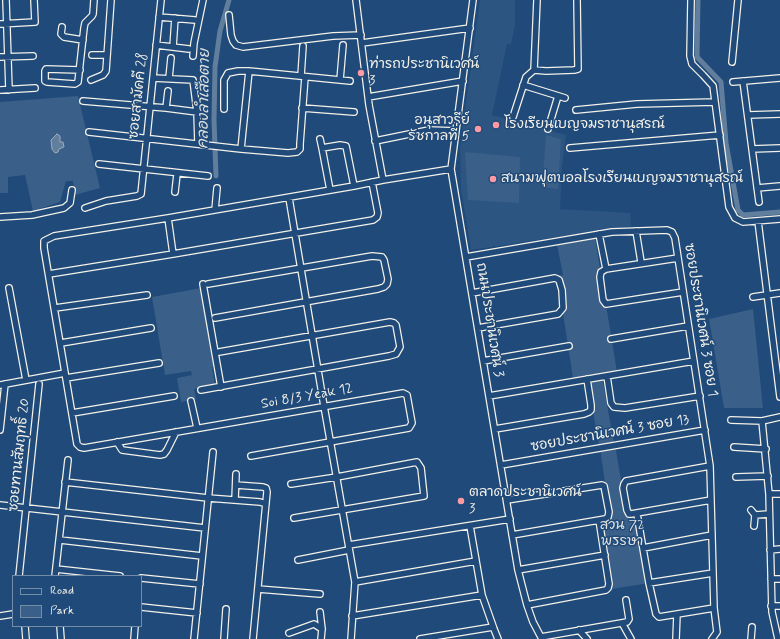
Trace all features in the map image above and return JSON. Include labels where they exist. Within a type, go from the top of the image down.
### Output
[{"type":"street","points":[[6,0],[3,24],[8,57],[9,90]]},
{"type":"street","points":[[3,24],[35,22],[34,0]]},
{"type":"street","points":[[80,70],[46,70],[45,81],[76,84],[78,82],[80,70],[85,23],[93,14],[94,0]]},
{"type":"street","points":[[91,80],[100,77],[105,73],[111,0]]},
{"type":"street","name":"ซอยสามัคคี 28","points":[[85,208],[104,202],[141,194],[161,0]]},
{"type":"street","points":[[193,56],[194,43],[203,0]]},
{"type":"street","points":[[356,0],[368,96],[382,180]]},
{"type":"street","name":"ถนนประชานิเวศน์ 3","points":[[473,0],[451,169],[518,570],[527,605],[541,638]]},
{"type":"street","points":[[534,70],[537,0]]},
{"type":"street","points":[[512,117],[526,77],[534,70],[546,71],[578,69],[577,0]]},
{"type":"street","points":[[691,0],[690,56],[692,64],[713,86],[729,207],[735,218],[744,222],[780,219]]},
{"type":"street","points":[[732,62],[738,0]]},
{"type":"street","points":[[229,15],[233,41],[236,45],[243,47],[333,36],[361,35]]},
{"type":"street","points":[[160,16],[195,20]]},
{"type":"street","points":[[173,47],[175,18]]},
{"type":"street","points":[[62,27],[61,34],[64,37],[83,40]]},
{"type":"street","points":[[362,43],[470,28]]},
{"type":"street","points":[[156,45],[189,49]]},
{"type":"street","points":[[340,80],[343,45]]},
{"type":"street","points":[[89,132],[241,149],[288,153],[297,152],[300,149],[303,46]]},
{"type":"street","points":[[92,55],[107,55]]},
{"type":"street","points":[[0,57],[33,56]]},
{"type":"street","points":[[169,78],[171,58]]},
{"type":"street","points":[[224,109],[225,76],[228,73],[249,71],[350,81]]},
{"type":"street","points":[[241,149],[249,71]]},
{"type":"street","points":[[153,78],[193,80],[197,112],[198,144]]},
{"type":"street","points":[[733,82],[780,78]]},
{"type":"street","points":[[743,81],[759,202]]},
{"type":"street","points":[[368,96],[463,82]]},
{"type":"street","points":[[523,85],[565,98]]},
{"type":"street","points":[[0,90],[35,88]]},
{"type":"street","points":[[166,108],[168,91]]},
{"type":"street","points":[[548,129],[558,96]]},
{"type":"street","points":[[83,100],[197,112]]},
{"type":"street","points":[[576,110],[637,104],[715,102]]},
{"type":"street","points":[[302,108],[354,112]]},
{"type":"street","points":[[748,115],[780,114]]},
{"type":"street","points":[[375,141],[429,130],[456,131]]},
{"type":"street","points":[[570,148],[720,135]]},
{"type":"street","points":[[320,139],[330,190]]},
{"type":"street","points":[[322,148],[340,145],[346,146],[354,186]]},
{"type":"street","points":[[752,149],[780,148]]},
{"type":"street","points":[[99,164],[177,174],[208,176]]},
{"type":"street","points":[[174,396],[72,413],[44,241],[54,236],[289,198],[382,180],[451,169]]},
{"type":"street","points":[[175,192],[177,174]]},
{"type":"street","points":[[49,274],[373,220],[377,218],[378,213],[372,182]]},
{"type":"street","points":[[757,188],[780,186]]},
{"type":"street","points":[[214,210],[217,188]]},
{"type":"street","points":[[0,217],[32,214],[64,208],[70,203],[72,190]]},
{"type":"street","points":[[289,198],[355,582],[351,639]]},
{"type":"street","points":[[168,218],[173,254]]},
{"type":"street","points":[[758,222],[780,397]]},
{"type":"street","name":"ซอยประชานิเวศน์ 3 ซอย 1","points":[[466,257],[600,234],[667,230],[672,232],[675,238],[705,430]]},
{"type":"street","points":[[636,231],[641,262]]},
{"type":"street","points":[[600,234],[606,269]]},
{"type":"street","points":[[216,318],[384,287],[387,284],[388,279],[384,260],[382,257],[372,256],[206,284],[221,387]]},
{"type":"street","points":[[678,258],[641,262],[606,269],[601,272],[604,303],[610,304],[683,292]]},
{"type":"street","points":[[472,293],[555,278],[560,283],[563,308],[558,314],[478,328]]},
{"type":"street","points":[[9,288],[26,380]]},
{"type":"street","points":[[753,297],[780,293]]},
{"type":"street","points":[[55,308],[147,295]]},
{"type":"street","points":[[201,390],[389,356],[396,354],[400,347],[396,325],[390,322],[219,352]]},
{"type":"street","points":[[611,339],[688,326]]},
{"type":"street","points":[[61,343],[151,328]]},
{"type":"street","points":[[483,361],[569,346]]},
{"type":"street","points":[[489,396],[694,362]]},
{"type":"street","points":[[0,430],[2,384],[159,363]]},
{"type":"street","points":[[607,376],[611,403],[614,407],[625,408],[700,396]]},
{"type":"street","points":[[495,429],[589,412],[591,410],[591,405],[587,380]]},
{"type":"street","name":"ซอยทานสัมฤทธิ์ 20","points":[[19,575],[39,384]]},
{"type":"street","name":"Soi 8/3 Yeak 12","points":[[72,413],[77,444],[84,448],[324,406],[405,393],[407,395],[412,423],[409,428],[331,441]]},
{"type":"street","points":[[191,401],[198,428]]},
{"type":"street","points":[[732,420],[762,421],[780,417]]},
{"type":"street","points":[[762,421],[766,449],[769,494],[771,606],[778,632],[778,639]]},
{"type":"street","name":"ซอยประชานิเวศน์ 3 ซอย 13","points":[[501,465],[705,430],[710,466],[714,608],[717,632],[712,639]]},
{"type":"street","points":[[117,442],[122,450],[160,456],[167,450],[176,432]]},
{"type":"street","points":[[251,456],[331,441]]},
{"type":"street","points":[[734,447],[766,449]]},
{"type":"street","points":[[194,639],[213,452]]},
{"type":"street","points":[[55,575],[68,460]]},
{"type":"street","points":[[291,484],[417,462],[421,468],[424,496],[294,518]]},
{"type":"street","points":[[710,466],[626,481],[624,482],[623,488],[629,514],[637,514],[711,500]]},
{"type":"street","points":[[235,500],[236,474]]},
{"type":"street","points":[[736,477],[768,476]]},
{"type":"street","points":[[65,482],[208,498],[260,502],[266,504]]},
{"type":"street","points":[[236,485],[266,488],[267,492],[253,639]]},
{"type":"street","points":[[507,500],[600,485],[604,486],[609,515],[605,519],[512,535]]},
{"type":"street","points":[[769,494],[780,494]]},
{"type":"street","points":[[0,505],[205,528]]},
{"type":"street","points":[[751,510],[755,515],[754,526]]},
{"type":"street","points":[[637,514],[656,614],[659,617],[714,608]]},
{"type":"street","points":[[755,515],[769,514]]},
{"type":"street","points":[[298,560],[349,548],[510,519]]},
{"type":"street","points":[[527,605],[606,590],[609,584],[599,520]]},
{"type":"street","points":[[470,526],[482,595],[498,639]]},
{"type":"street","points":[[643,548],[712,535]]},
{"type":"street","points":[[60,540],[202,556]]},
{"type":"street","points":[[770,550],[780,549]]},
{"type":"street","points":[[518,570],[605,555]]},
{"type":"street","points":[[355,582],[476,561]]},
{"type":"street","points":[[56,569],[111,575]]},
{"type":"street","points":[[649,583],[713,572]]},
{"type":"street","points":[[142,578],[200,584]]},
{"type":"street","points":[[771,579],[780,579]]},
{"type":"street","points":[[258,589],[320,594]]},
{"type":"street","points":[[352,616],[482,595]]},
{"type":"street","points":[[541,638],[622,623],[629,619],[626,600]]},
{"type":"street","points":[[771,606],[780,606]]},
{"type":"street","points":[[142,607],[197,613]]},
{"type":"street","points":[[224,639],[226,609]]},
{"type":"street","points":[[320,612],[322,629],[321,639]]},
{"type":"street","points":[[0,616],[12,614]]},
{"type":"street","points":[[676,639],[677,614]]},
{"type":"street","points":[[622,623],[631,639]]},
{"type":"street","points":[[289,633],[314,624],[322,629]]},
{"type":"street","points":[[25,627],[26,639]]},
{"type":"street","points":[[60,627],[61,639]]},
{"type":"street","points":[[134,639],[135,627]]},
{"type":"street","points":[[420,639],[493,627]]},
{"type":"street","points":[[751,639],[752,627]]},
{"type":"street","points":[[579,630],[587,639]]},
{"type":"shaded area","name":"โรงเรียนเบญจมราชานุสรณ์","points":[[480,0],[515,0],[515,26],[511,44],[507,44],[492,115],[566,135],[562,167],[560,209],[630,213],[631,226],[471,250],[461,189],[460,148]]},
{"type":"shaded area","points":[[57,134],[60,136],[60,142],[63,142],[64,147],[55,153],[52,149],[51,140]]},
{"type":"green space","points":[[78,96],[100,188],[75,195],[73,181],[66,181],[60,202],[33,211],[25,175],[8,177],[8,193],[0,193],[0,102]]},
{"type":"green space","points":[[546,135],[561,139],[558,189],[542,187]]},
{"type":"green space","name":"สนามฟุตบอลโรงเรียนเบญจมราชานุสรณ์","points":[[465,152],[520,157],[519,203],[468,200]]},
{"type":"green space","points":[[595,238],[617,372],[602,376],[614,444],[599,446],[587,377],[573,378],[557,275],[563,275],[557,245]]},
{"type":"green space","points":[[201,288],[215,366],[212,367],[215,386],[194,389],[196,399],[181,402],[177,378],[192,375],[191,371],[165,375],[152,297]]},
{"type":"green space","points":[[753,309],[763,408],[724,408],[709,319]]},
{"type":"green space","name":"สวน 72 พรรษา","points":[[615,445],[627,515],[638,513],[649,583],[612,589],[600,520],[610,518],[600,448]]},
{"type":"waterway","name":"คลองลำเสือตาย","points":[[216,176],[214,120],[215,67],[220,31],[229,0]]},
{"type":"waterway","points":[[698,0],[697,57],[721,82],[726,143],[738,210],[743,215],[780,212]]},
{"type":"place","name":"ท่ารถประชานิเวศน์ 3","points":[[361,73]]},
{"type":"place","name":"โรงเรียนเบญจมราชานุสรณ์","points":[[496,125]]},
{"type":"place","name":"อนุสาวรีย์ รัชกาลที่ 5","points":[[478,129]]},
{"type":"place","name":"สนามฟุตบอลโรงเรียนเบญจมราชานุสรณ์","points":[[493,179]]},
{"type":"place","name":"ตลาดประชานิเวศน์ 3","points":[[461,501]]}]
